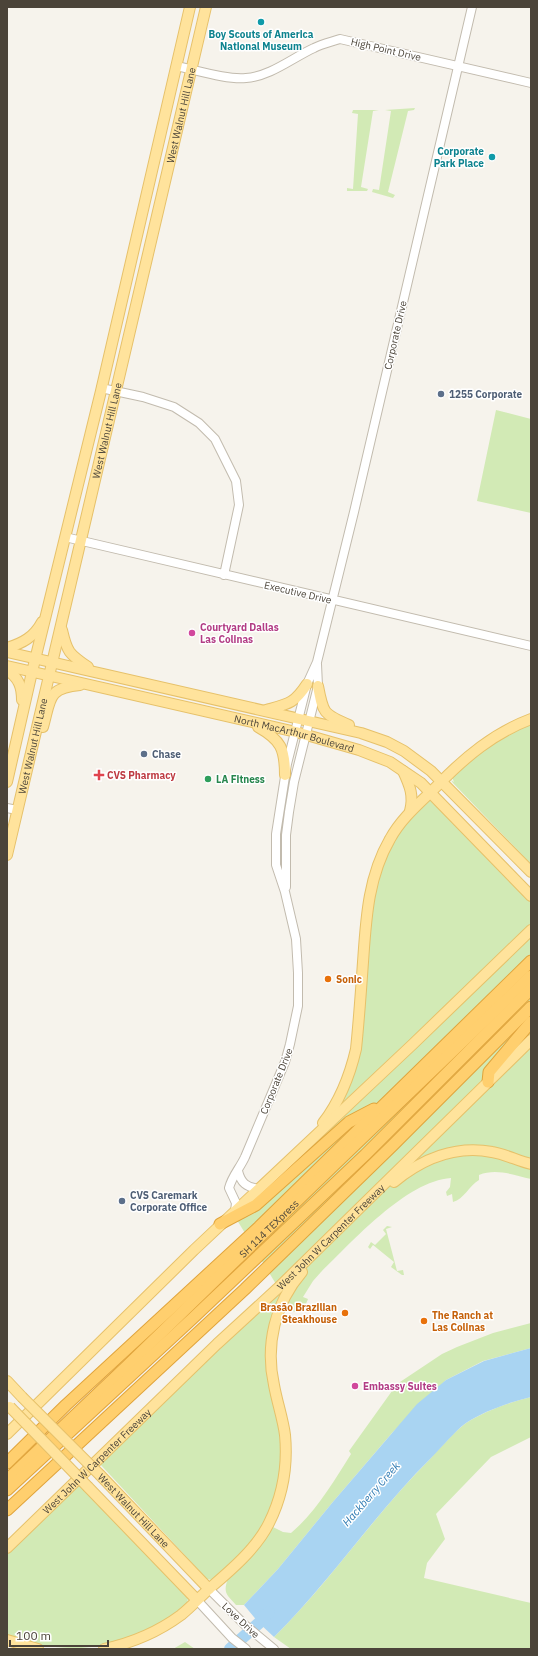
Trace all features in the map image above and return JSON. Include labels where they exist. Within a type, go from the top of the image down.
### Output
[{"type":"highway","points":[[7,1463],[66,1405],[259,1227],[383,1104],[531,961]]},
{"type":"highway","name":"SH 114 TEXpress","points":[[7,1480],[531,976]]},
{"type":"highway","name":"SH 114 TEXpress","points":[[7,1490],[193,1318],[365,1155],[531,990]]},
{"type":"highway","name":"West John W Carpenter Freeway","points":[[7,1510],[122,1405],[278,1257],[531,1007]]},
{"type":"highway","points":[[488,1082],[489,1072],[531,1022]]},
{"type":"highway","points":[[220,1224],[256,1205],[349,1122],[383,1104]]},
{"type":"highway","points":[[278,1257],[365,1155]]},
{"type":"highway","points":[[39,1449],[43,1438],[126,1358],[136,1342]]},
{"type":"highway","points":[[7,1496],[78,1435],[122,1405]]},
{"type":"main road","name":"West Walnut Hill Lane","points":[[7,782],[190,7]]},
{"type":"main road","name":"West Walnut Hill Lane","points":[[7,855],[48,675],[61,628],[115,390],[206,7]]},
{"type":"main road","points":[[7,648],[21,644],[30,639],[38,629],[47,613]]},
{"type":"main road","points":[[61,628],[65,646],[70,654],[92,670]]},
{"type":"main road","name":"North MacArthur Boulevard","points":[[7,652],[304,719],[361,733],[387,742],[404,751],[426,767],[531,872]]},
{"type":"main road","name":"North MacArthur Boulevard","points":[[7,666],[300,734],[376,756],[402,770],[421,783],[530,894]]},
{"type":"main road","points":[[7,670],[13,674],[20,685],[23,713]]},
{"type":"main road","points":[[264,710],[292,702],[299,696],[307,684]]},
{"type":"main road","points":[[28,768],[36,756],[51,698],[57,690],[62,688],[90,685]]},
{"type":"main road","points":[[318,686],[322,707],[326,713],[332,718],[353,727],[361,733]]},
{"type":"main road","points":[[302,1148],[328,1116],[351,1069],[356,1049],[366,921],[372,882],[378,863],[390,838],[410,811],[462,760],[508,728],[531,719]]},
{"type":"main road","points":[[250,722],[272,735],[278,741],[283,749],[285,775]]},
{"type":"main road","points":[[402,770],[412,792],[410,811]]},
{"type":"main road","points":[[7,1434],[220,1224],[259,1189],[531,930]]},
{"type":"main road","name":"West John W Carpenter Freeway","points":[[7,1548],[217,1344],[277,1289],[531,1040]]},
{"type":"main road","points":[[339,1227],[356,1217],[410,1168],[432,1157],[452,1152],[483,1150],[495,1152],[531,1164]]},
{"type":"main road","points":[[104,1649],[130,1642],[163,1627],[181,1615],[256,1543],[268,1525],[276,1506],[285,1476],[286,1454],[285,1434],[272,1372],[271,1349],[273,1330],[278,1313],[289,1290],[296,1278],[316,1255],[322,1245]]},
{"type":"main road","name":"West Walnut Hill Lane","points":[[7,1381],[100,1475],[209,1589]]},
{"type":"main road","name":"West Walnut Hill Lane","points":[[8,1406],[197,1600]]},
{"type":"main road","points":[[7,1640],[38,1649]]},
{"type":"street","name":"Corporate Drive","points":[[304,719],[307,684],[317,662],[331,600],[356,505],[472,7]]},
{"type":"street","name":"High Point Drive","points":[[176,66],[232,77],[246,78],[276,68],[314,48],[340,39],[531,84]]},
{"type":"street","points":[[101,388],[143,397],[174,407],[199,423],[215,439],[236,481],[239,505],[224,575]]},
{"type":"street","name":"Executive Drive","points":[[66,537],[531,646]]},
{"type":"street","name":"Corporate Drive","points":[[235,1211],[236,1203],[229,1188],[232,1178],[238,1171],[285,1062],[295,1025],[298,1006],[296,939],[286,892],[276,866],[276,833],[285,775],[304,719],[318,686],[317,662]]},
{"type":"street","name":"Corporate Drive","points":[[286,892],[286,835],[300,734]]},
{"type":"street","points":[[7,808],[18,810]]},
{"type":"street","points":[[276,833],[286,835]]},
{"type":"street","points":[[238,1171],[240,1179],[244,1185],[249,1188],[259,1189]]},
{"type":"street","name":"Love Drive","points":[[209,1589],[245,1625],[274,1649]]},
{"type":"street","name":"Love Drive","points":[[197,1600],[212,1618],[232,1638],[246,1649]]},
{"type":"green space","points":[[415,108],[414,110],[408,111],[388,192],[395,195],[393,198],[372,192],[373,189],[379,190],[391,111],[385,110]]},
{"type":"green space","points":[[353,110],[379,110],[373,111],[361,187],[368,189],[367,191],[347,191],[347,188],[353,189],[358,114],[352,113]]},
{"type":"green space","points":[[496,410],[531,419],[531,513],[477,501]]},
{"type":"green space","points":[[531,722],[531,864],[451,780],[454,782],[452,777],[490,744]]},
{"type":"green space","points":[[430,795],[531,900],[531,1179],[498,1172],[485,1173],[479,1175],[479,1180],[460,1198],[453,1202],[452,1194],[447,1196],[446,1192],[450,1187],[451,1178],[434,1182],[416,1190],[398,1201],[381,1215],[321,1272],[313,1281],[303,1297],[308,1299],[302,1310],[294,1312],[282,1293],[271,1325],[266,1349],[267,1370],[275,1405],[280,1439],[280,1472],[277,1488],[266,1519],[257,1534],[215,1578],[212,1580],[207,1579],[99,1463],[279,1289],[237,1220],[294,1163],[340,1098],[354,1067],[370,896],[391,839]]},
{"type":"green space","points":[[387,1226],[392,1227],[386,1229],[397,1271],[403,1270],[404,1275],[402,1275],[391,1267],[394,1262],[373,1245],[370,1249],[368,1247],[371,1242],[375,1245],[386,1234],[383,1230]]},
{"type":"green space","points":[[531,1323],[531,1348],[483,1361],[446,1380],[392,1433],[278,1569],[244,1605],[236,1605],[226,1593],[228,1578],[271,1526],[283,1532],[291,1533],[309,1516],[345,1464],[351,1454],[349,1451],[397,1384],[442,1354],[457,1347],[493,1333]]},
{"type":"green space","points":[[531,1397],[531,1437],[491,1457],[436,1514],[445,1539],[427,1563],[424,1578],[531,1603],[531,1649],[291,1649],[274,1637],[314,1594],[410,1480],[457,1430],[466,1423],[489,1411],[506,1404]]},
{"type":"green space","points":[[77,1483],[185,1594],[188,1598],[187,1604],[158,1625],[143,1633],[109,1644],[73,1648],[55,1647],[7,1637],[7,1552]]},
{"type":"green space","points":[[185,1642],[195,1649],[173,1649]]},
{"type":"water","points":[[531,1348],[531,1397],[506,1404],[489,1411],[462,1426],[391,1501],[315,1593],[274,1637],[259,1623],[244,1605],[278,1569],[332,1503],[417,1404],[446,1380],[484,1361]]},
{"type":"waterway","name":"Hackberry Creek","points":[[230,1649],[269,1612]]},
{"type":"place","name":"Boy Scouts of America National Museum","points":[[261,22]]},
{"type":"place","name":"Corporate Park Place","points":[[492,157]]},
{"type":"place","name":"1255 Corporate","points":[[441,394]]},
{"type":"place","name":"Courtyard Dallas Las Colinas","points":[[192,633]]},
{"type":"place","name":"Chase","points":[[144,754]]},
{"type":"place","name":"CVS Pharmacy","points":[[99,775]]},
{"type":"place","name":"LA Fitness","points":[[208,779]]},
{"type":"place","name":"Sonic","points":[[328,979]]},
{"type":"place","name":"CVS Caremark Corporate Office","points":[[122,1201]]},
{"type":"place","name":"Brasão Brazilian Steakhouse","points":[[345,1313]]},
{"type":"place","name":"The Ranch at Las Colinas","points":[[424,1321]]},
{"type":"place","name":"Embassy Suites","points":[[355,1386]]}]
